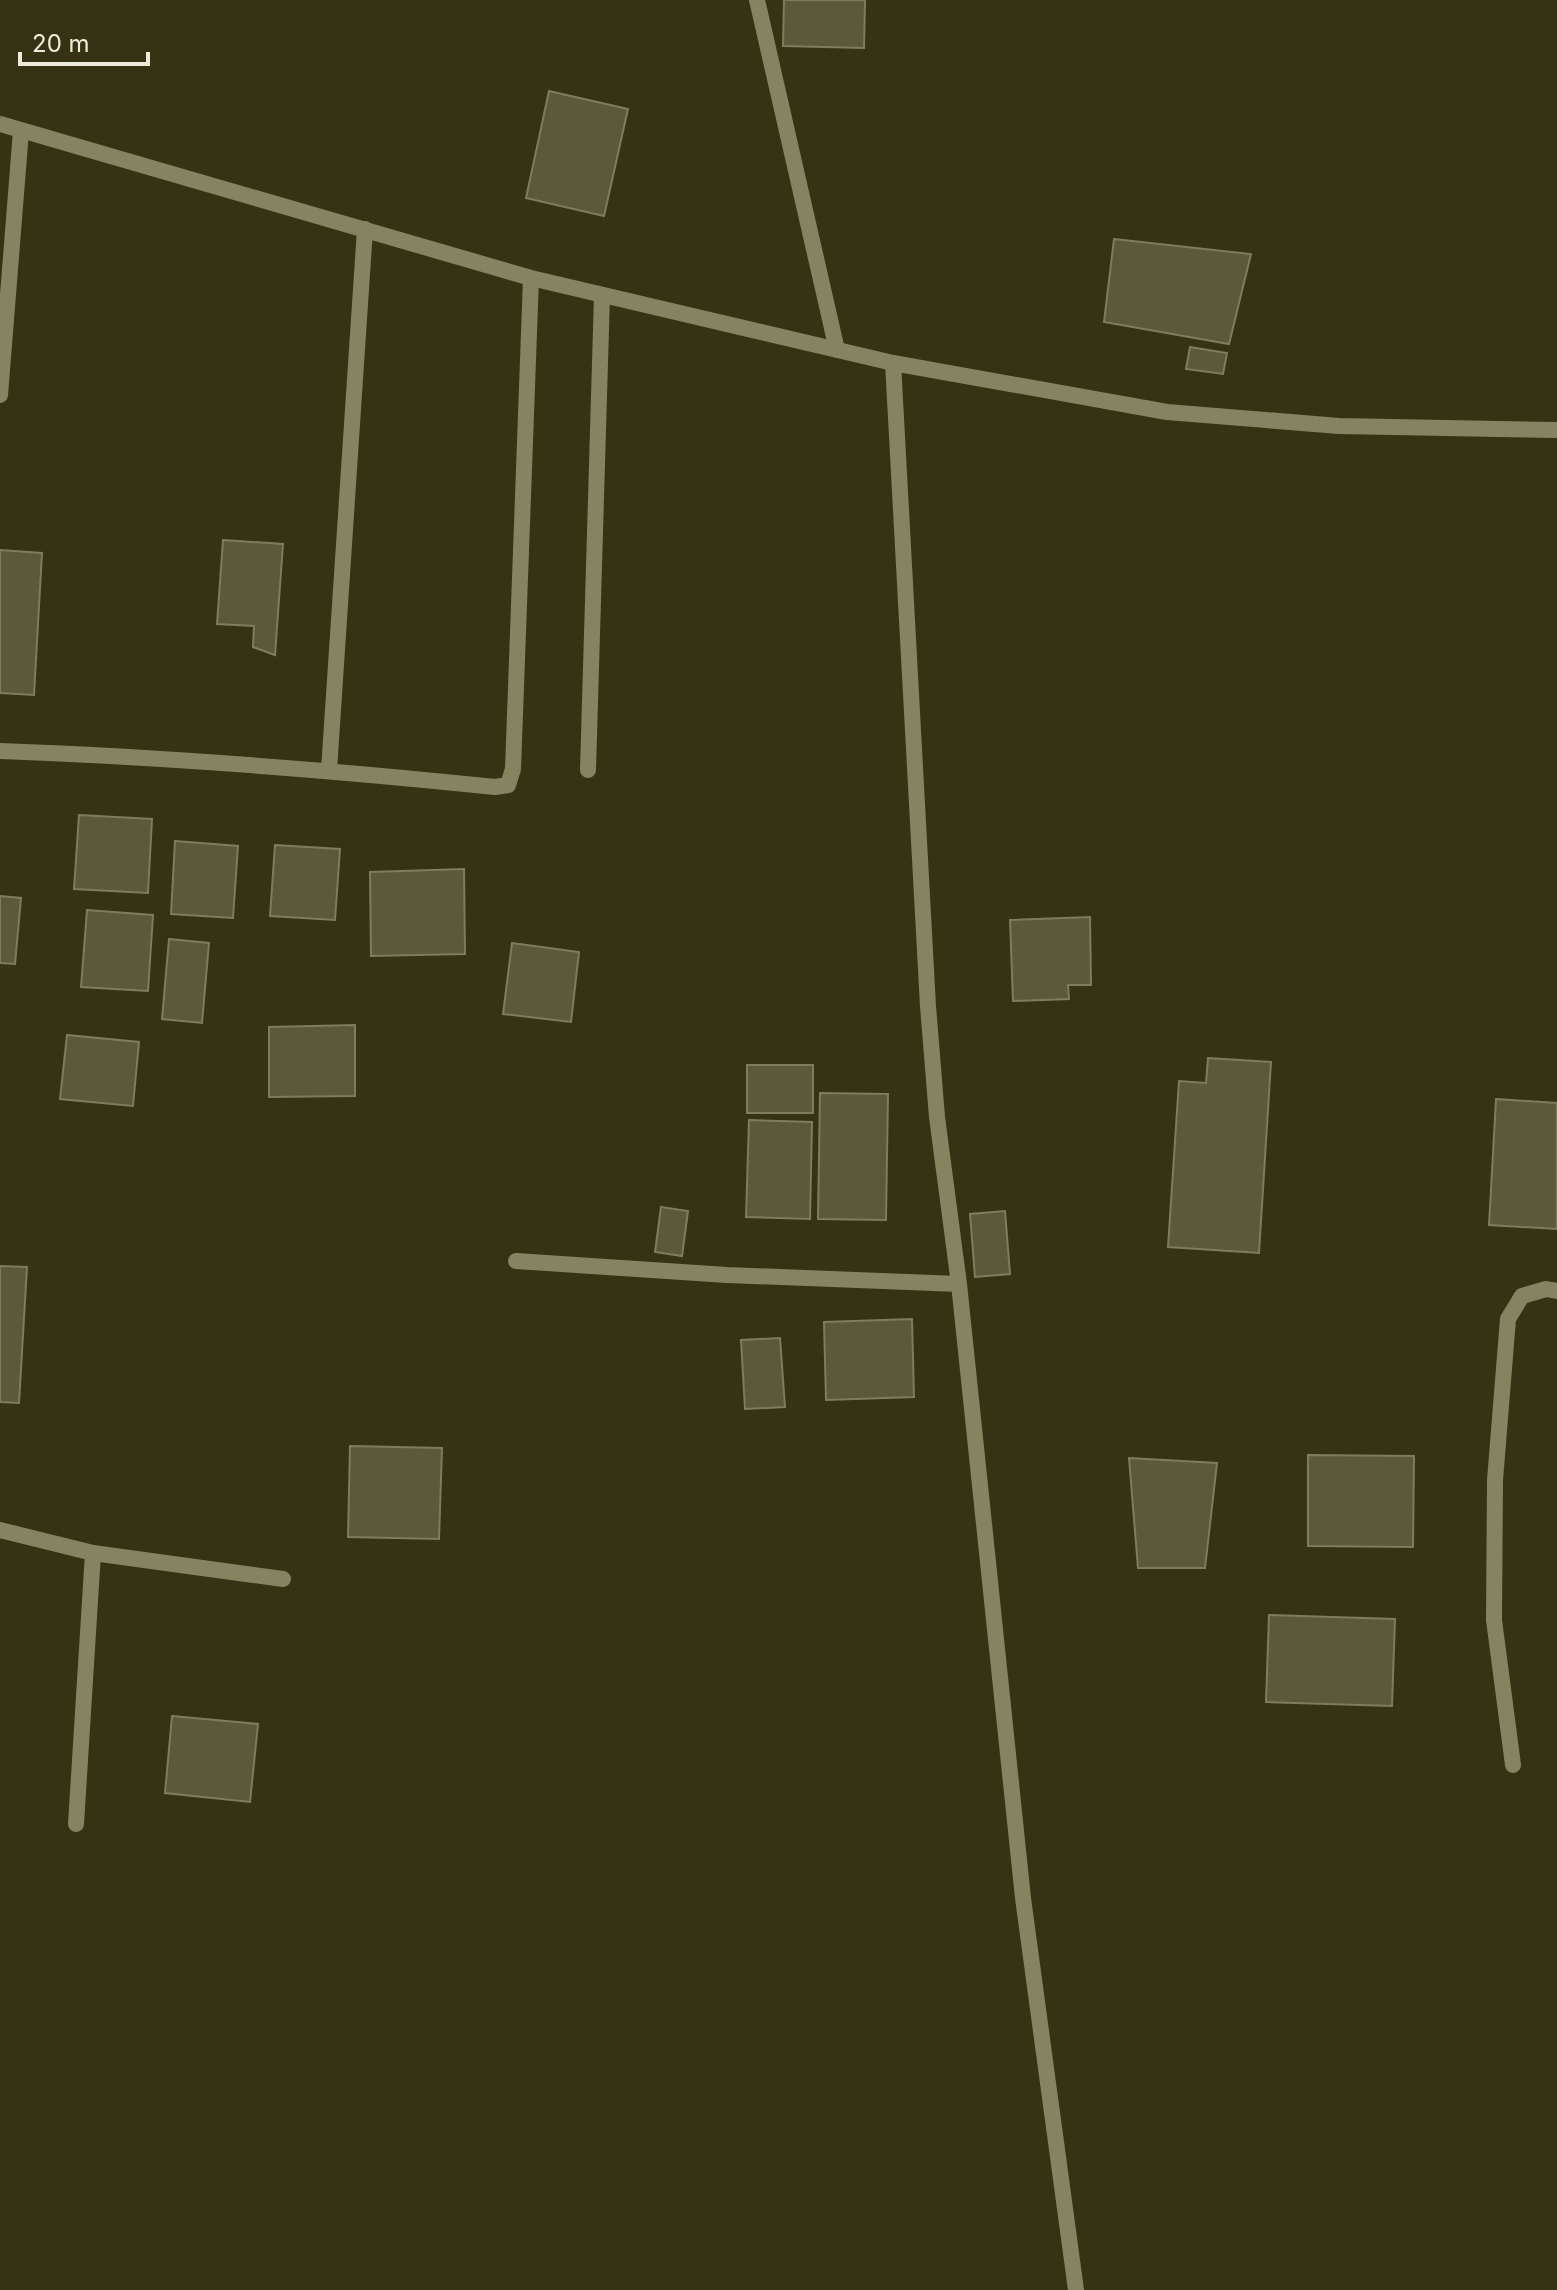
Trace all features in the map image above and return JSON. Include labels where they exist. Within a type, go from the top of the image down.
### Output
[{"type":"street","points":[[757,0],[837,350]]},
{"type":"street","points":[[0,124],[531,278],[893,363],[1167,412],[1339,426],[1557,430]]},
{"type":"street","points":[[0,395],[21,131]]},
{"type":"street","points":[[329,770],[365,229]]},
{"type":"street","points":[[0,751],[117,755],[329,770],[503,787],[511,779],[531,278]]},
{"type":"street","points":[[588,770],[602,295]]},
{"type":"street","points":[[893,363],[928,1006],[937,1117],[959,1284],[1023,1898],[1076,2290]]},
{"type":"street","points":[[516,1261],[727,1275],[959,1284]]},
{"type":"street","points":[[1513,1765],[1494,1620],[1495,1480],[1508,1319],[1522,1296],[1546,1289],[1557,1291]]},
{"type":"street","points":[[0,1530],[93,1553],[283,1579]]},
{"type":"street","points":[[76,1824],[93,1553]]},
{"type":"building","points":[[784,0],[865,0],[864,48],[783,46]]},
{"type":"building","points":[[549,91],[628,109],[604,216],[526,198]]},
{"type":"building","points":[[1114,239],[1251,254],[1229,344],[1104,322]]},
{"type":"building","points":[[1190,347],[1227,353],[1223,374],[1186,369]]},
{"type":"building","points":[[223,540],[283,544],[275,655],[253,647],[254,626],[217,624]]},
{"type":"building","points":[[0,550],[42,553],[34,695],[0,693]]},
{"type":"building","points":[[79,815],[152,819],[148,893],[74,889]]},
{"type":"building","points":[[175,841],[238,846],[233,918],[171,914]]},
{"type":"building","points":[[275,845],[340,849],[335,920],[270,916]]},
{"type":"building","points":[[464,869],[465,954],[371,956],[370,872]]},
{"type":"building","points":[[0,896],[21,898],[15,964],[0,963]]},
{"type":"building","points":[[87,910],[153,915],[148,991],[81,987]]},
{"type":"building","points":[[1090,917],[1091,985],[1068,985],[1069,999],[1013,1001],[1010,920]]},
{"type":"building","points":[[169,939],[209,943],[202,1023],[162,1019]]},
{"type":"building","points":[[512,943],[579,952],[571,1022],[503,1014]]},
{"type":"building","points":[[355,1025],[355,1096],[269,1097],[269,1027]]},
{"type":"building","points":[[67,1035],[139,1042],[133,1106],[60,1099]]},
{"type":"building","points":[[1208,1058],[1271,1062],[1259,1253],[1168,1247],[1179,1081],[1206,1083]]},
{"type":"building","points":[[747,1065],[813,1065],[813,1113],[747,1113]]},
{"type":"building","points":[[820,1093],[888,1094],[886,1220],[818,1219]]},
{"type":"building","points":[[1496,1099],[1557,1103],[1557,1229],[1489,1225]]},
{"type":"building","points":[[749,1120],[812,1122],[810,1219],[746,1217]]},
{"type":"building","points":[[661,1207],[688,1211],[682,1256],[655,1252]]},
{"type":"building","points":[[1005,1211],[1010,1274],[975,1277],[970,1214]]},
{"type":"building","points":[[0,1266],[27,1267],[19,1403],[0,1402]]},
{"type":"building","points":[[912,1319],[914,1397],[826,1400],[824,1322]]},
{"type":"building","points":[[780,1338],[785,1407],[745,1409],[741,1340]]},
{"type":"building","points":[[350,1446],[442,1448],[439,1539],[348,1537]]},
{"type":"building","points":[[1308,1455],[1414,1456],[1413,1547],[1308,1546]]},
{"type":"building","points":[[1129,1458],[1217,1463],[1205,1568],[1138,1568]]},
{"type":"building","points":[[1269,1615],[1395,1619],[1392,1706],[1266,1702]]},
{"type":"building","points":[[172,1716],[258,1724],[250,1802],[165,1793]]}]
